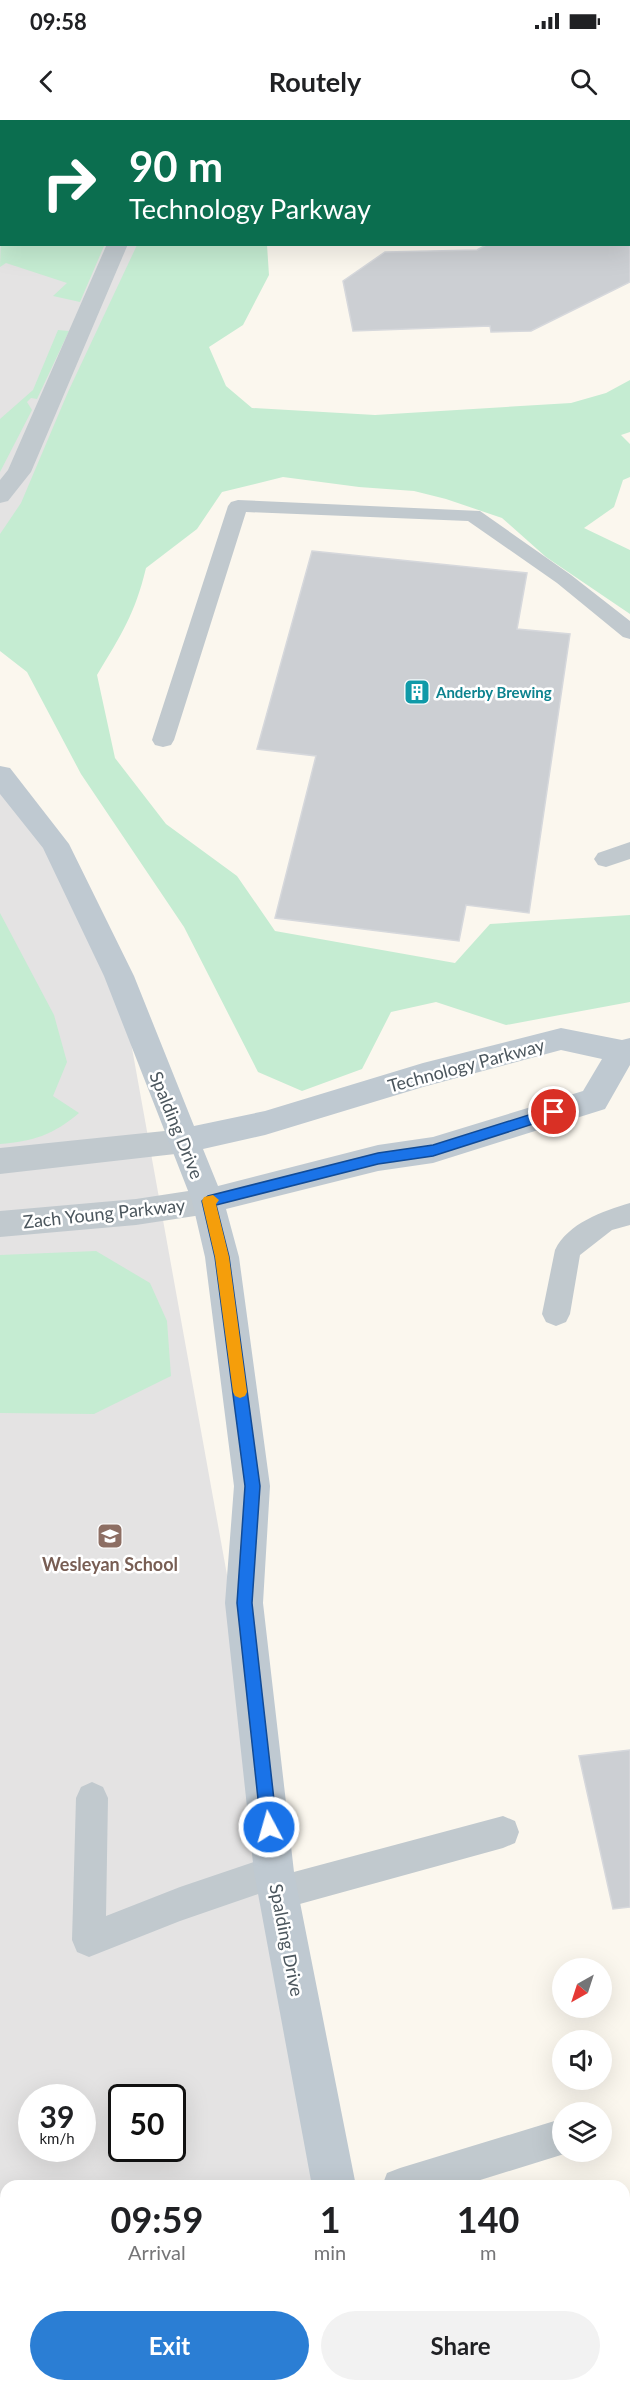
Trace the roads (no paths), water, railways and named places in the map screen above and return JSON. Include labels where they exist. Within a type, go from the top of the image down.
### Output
[{"type":"main road","name":"Spalding Drive","points":[[0,776],[55,844],[118,976],[208,1201],[222,1257],[252,1486],[244,1603],[276,1882],[333,2180]]},
{"type":"main road","name":"Technology Parkway","points":[[184,1141],[265,1123],[423,1076],[561,1039],[627,1056],[594,1100],[433,1150],[378,1158],[208,1201]]},
{"type":"street","points":[[0,496],[19,472],[117,246]]},
{"type":"street","points":[[0,1161],[184,1141]]},
{"type":"street","name":"Zach Young Parkway","points":[[0,1224],[136,1212],[208,1201]]},
{"type":"lane","points":[[163,740],[237,506],[473,515],[564,579],[630,632]]},
{"type":"lane","points":[[606,860],[630,850]]},
{"type":"lane","points":[[556,1314],[567,1250],[603,1222],[630,1214]]},
{"type":"lane","points":[[92,1798],[90,1940],[180,1904],[503,1832]]},
{"type":"lane","points":[[420,2180],[552,2141]]},
{"type":"place","name":"Anderby Brewing","points":[[417,692]]},
{"type":"place","name":"Wesleyan School","points":[[110,1536]]}]
